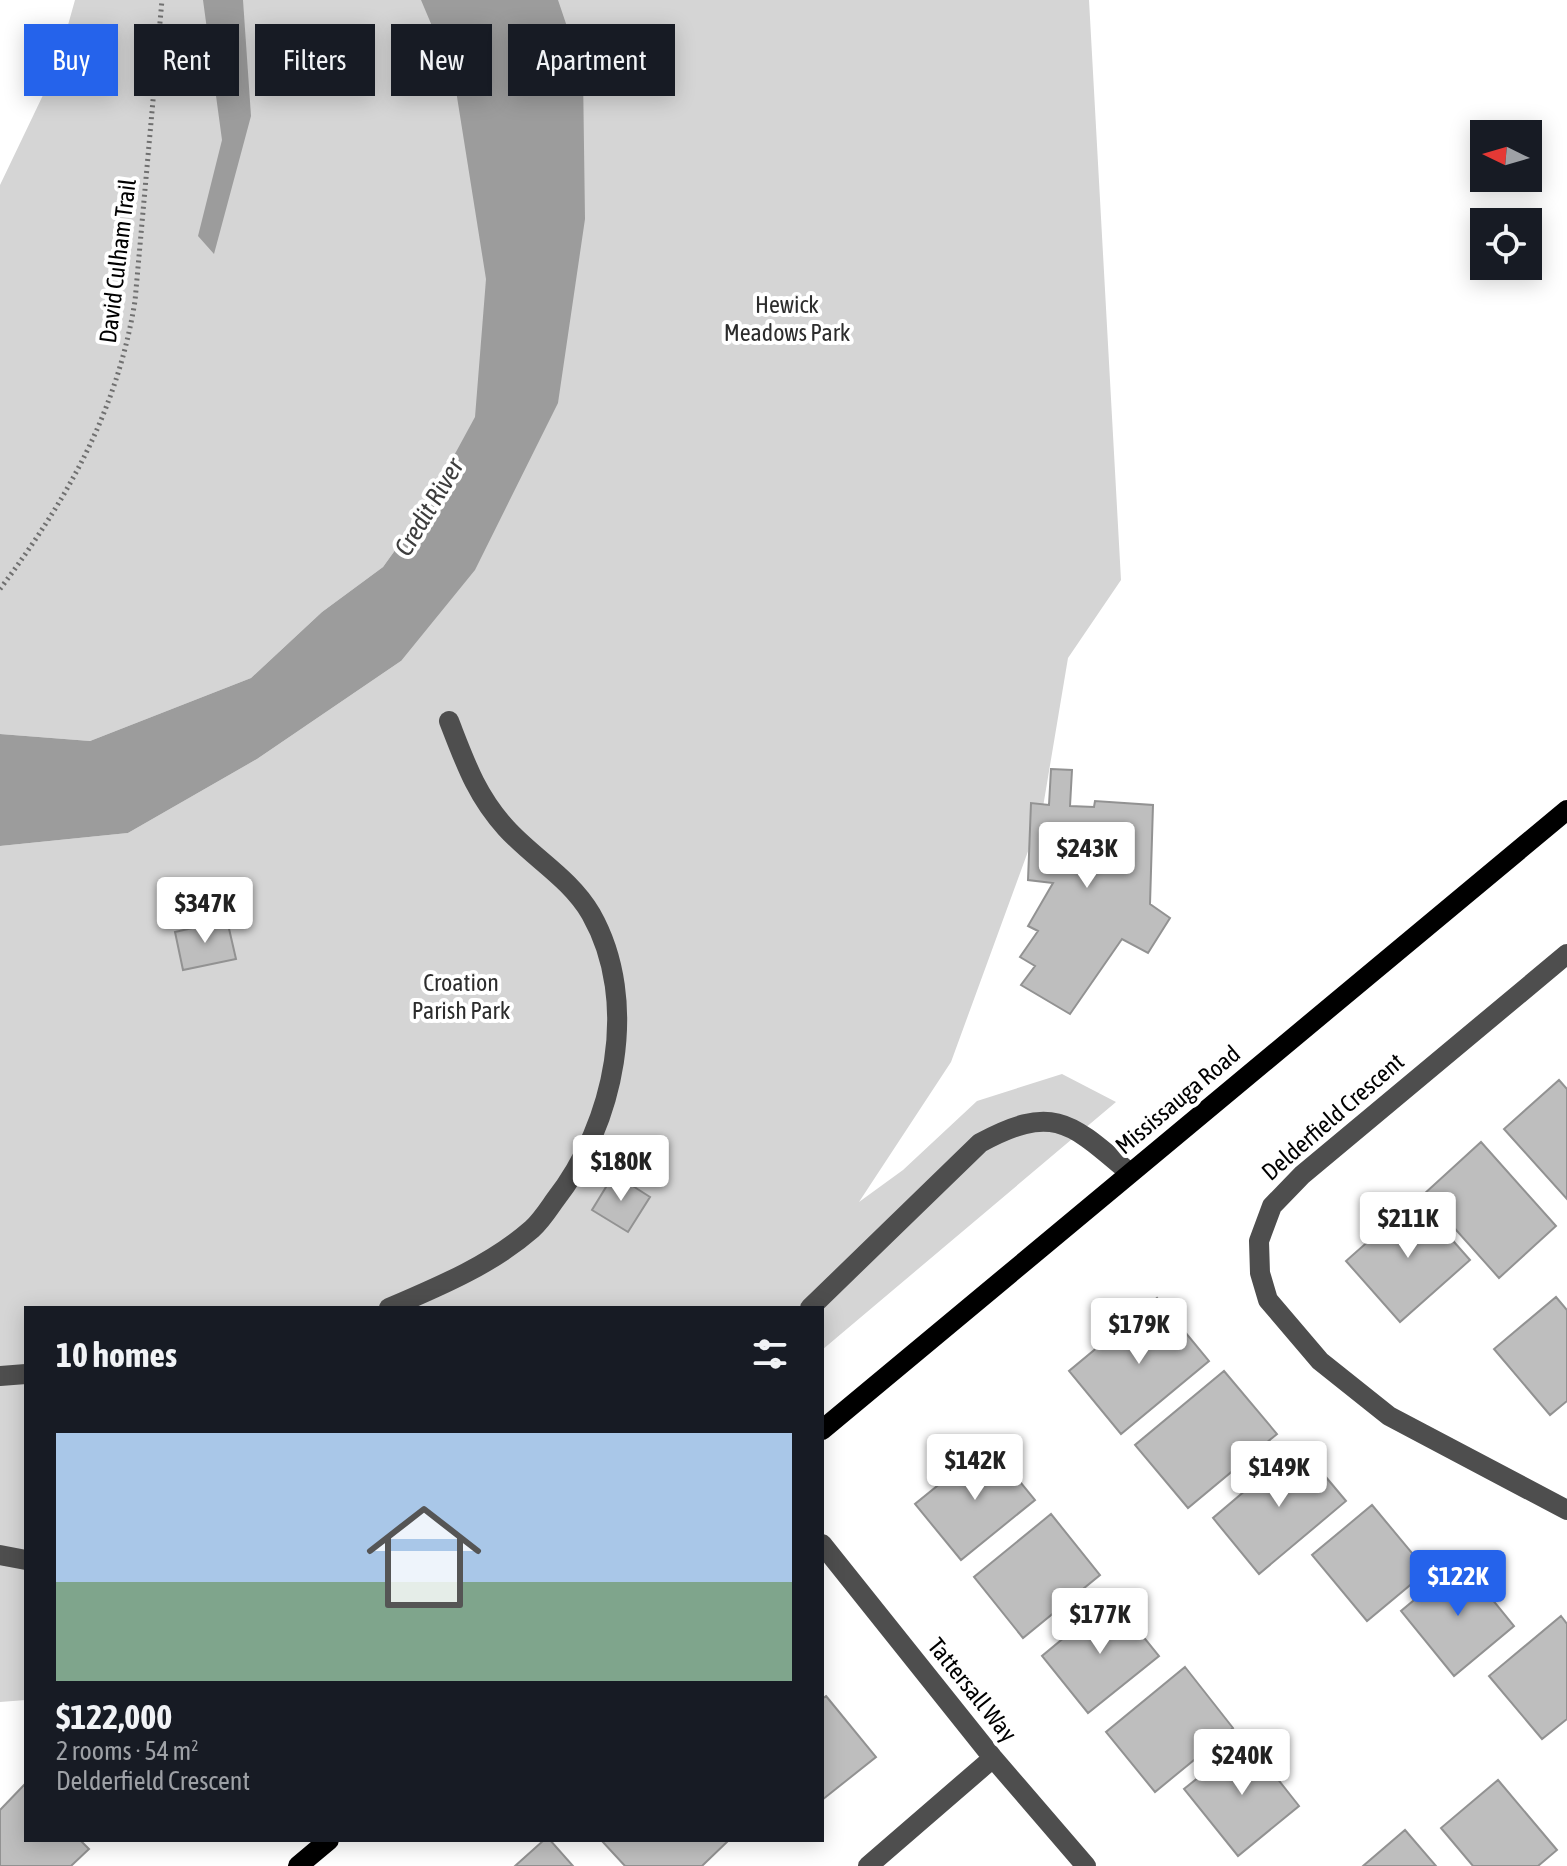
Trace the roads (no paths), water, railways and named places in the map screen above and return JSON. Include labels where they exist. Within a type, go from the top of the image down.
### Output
[{"type":"main road","name":"Mississauga Road","points":[[824,1428],[1567,810]]},
{"type":"main road","points":[[298,1866],[327,1842]]},
{"type":"street","points":[[394,1306],[458,1278],[533,1228],[579,1169],[598,1122],[617,1036],[615,977],[591,915],[565,882],[507,830],[479,795],[449,721]]},
{"type":"street","name":"Delderfield Crescent","points":[[1567,954],[1302,1175],[1272,1206],[1259,1241],[1260,1273],[1268,1300],[1320,1361],[1389,1416],[1567,1510]]},
{"type":"street","points":[[812,1306],[980,1143],[1014,1125],[1047,1120],[1081,1132],[1130,1173]]},
{"type":"street","points":[[0,1376],[24,1374]]},
{"type":"street","name":"Tattersall Way","points":[[824,1547],[993,1758],[1086,1866]]},
{"type":"street","points":[[0,1555],[24,1560]]},
{"type":"street","points":[[868,1866],[993,1758]]},
{"type":"water","points":[[203,0],[243,0],[251,116],[214,254],[198,236],[222,140],[216,96],[239,96],[239,24],[206,24]]},
{"type":"water","name":"Credit River","points":[[421,0],[558,0],[566,24],[508,24],[508,96],[583,96],[585,219],[558,403],[475,570],[401,661],[257,759],[128,833],[0,846],[0,734],[90,741],[251,678],[322,612],[383,567],[426,507],[475,417],[486,279],[457,96],[492,96],[492,24],[431,24]]},
{"type":"park label","name":"Hewick Meadows Park","points":[[787,319]]},
{"type":"park label","name":"Croation Parish Park","points":[[461,997]]}]
